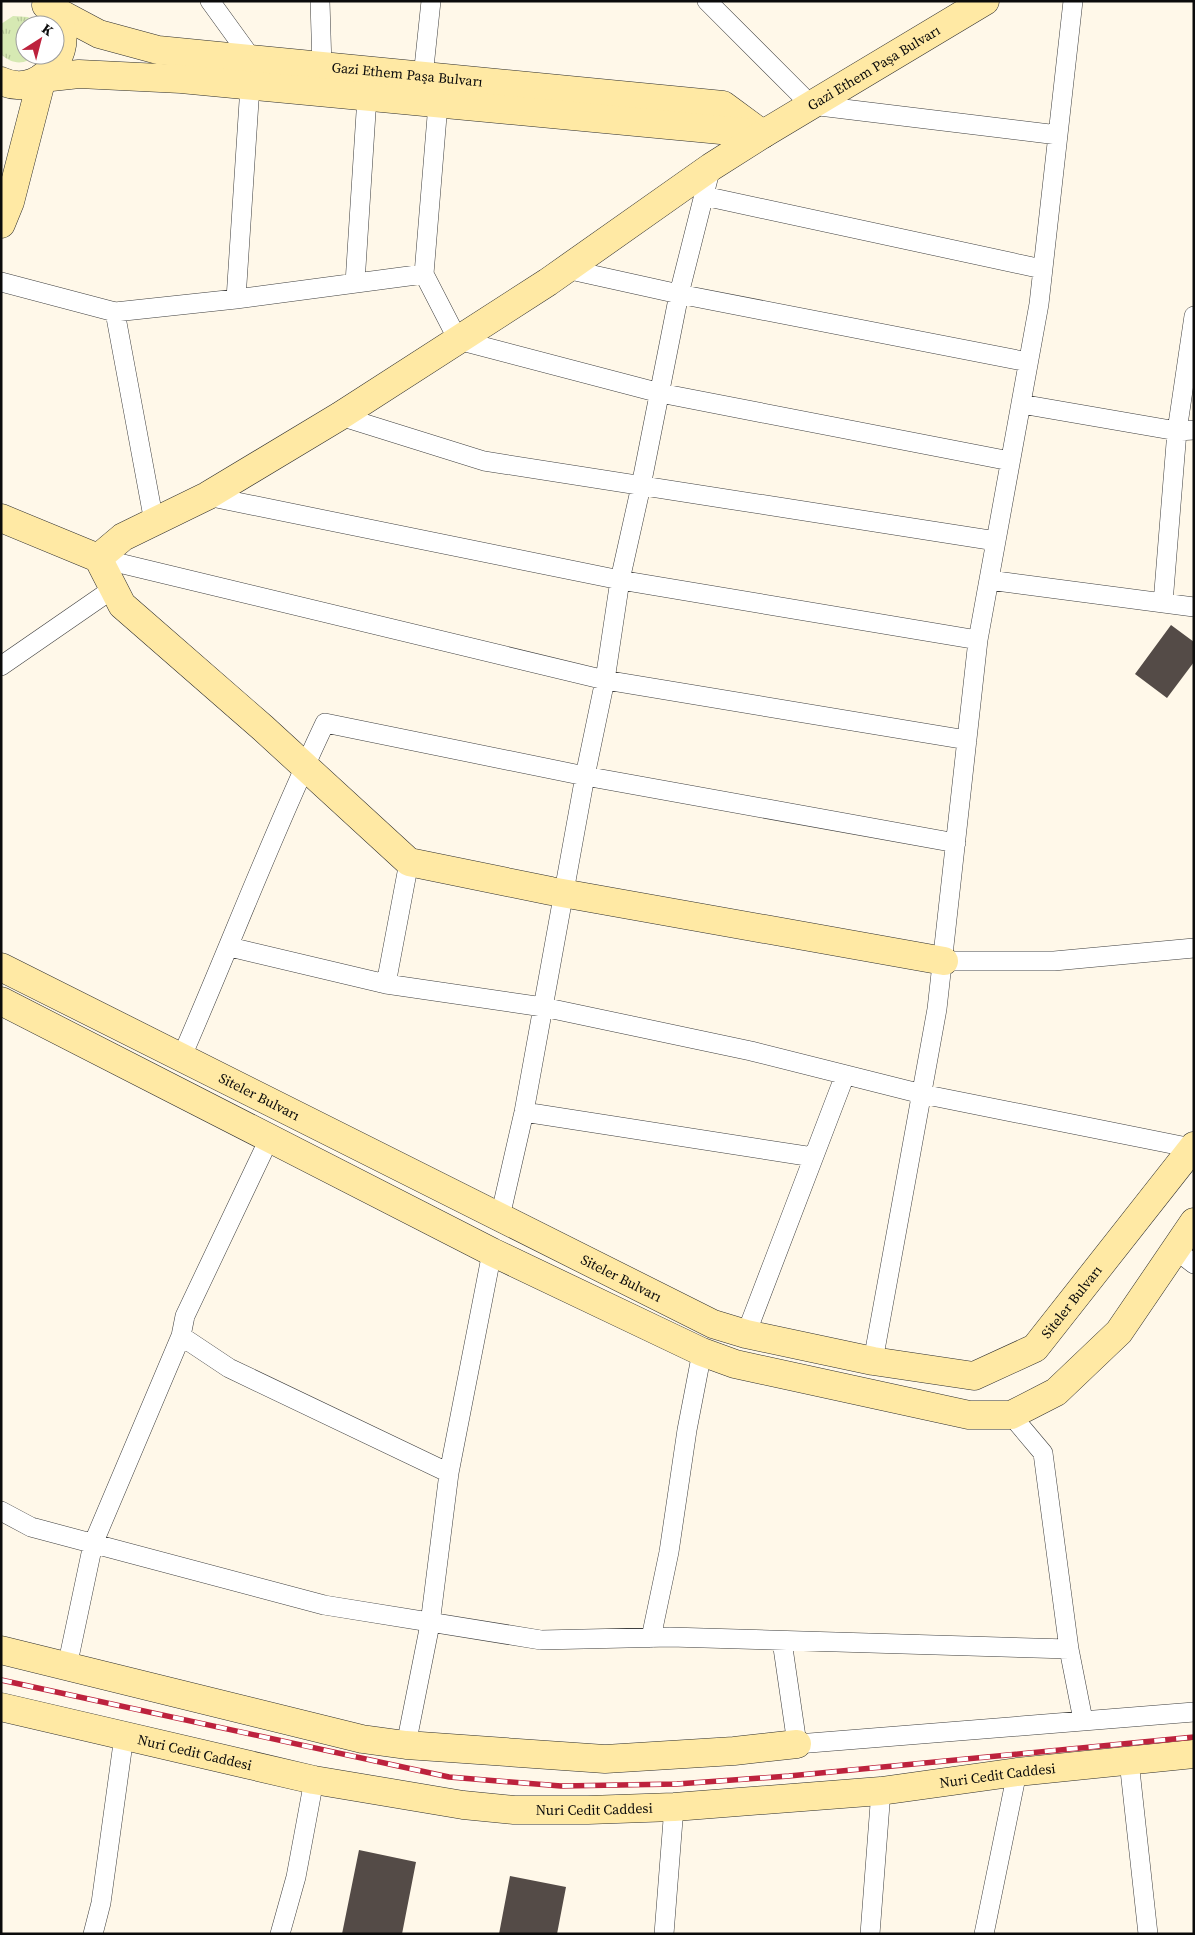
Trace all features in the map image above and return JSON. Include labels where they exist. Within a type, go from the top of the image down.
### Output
[{"type":"main road","name":"Gazi Ethem Paşa Bulvarı","points":[[47,4],[99,34],[132,45],[251,73],[368,97],[763,134],[985,1]]},
{"type":"main road","points":[[1,224],[10,202],[42,78],[56,64],[63,45],[58,19],[47,4]]},
{"type":"main road","name":"Gazi Ethem Paşa Bulvarı","points":[[1,81],[18,85],[42,78],[80,74],[181,79],[322,66],[723,105],[763,134]]},
{"type":"main road","points":[[98,558],[123,537],[207,496],[340,416],[566,269],[712,167],[763,134]]},
{"type":"main road","points":[[1,518],[98,558],[122,605],[409,862],[564,894],[944,961]]},
{"type":"main road","name":"Siteler Bulvarı","points":[[1,967],[182,1056],[713,1324],[746,1334],[873,1361],[974,1376],[1036,1348],[1193,1147]]},
{"type":"main road","points":[[1,1001],[492,1252],[702,1352],[734,1364],[969,1415],[1011,1415],[1056,1392],[1119,1332],[1185,1257],[1194,1222]]},
{"type":"main road","points":[[1,1650],[362,1739],[406,1745],[605,1759],[734,1751],[797,1744]]},
{"type":"main road","name":"Nuri Cedit Caddesi","points":[[1,1707],[314,1780],[463,1805],[514,1810],[674,1807],[881,1791],[1017,1772],[1194,1754]]},
{"type":"street","points":[[210,1],[251,73],[236,299]]},
{"type":"street","points":[[423,77],[431,1]]},
{"type":"street","points":[[707,1],[811,105],[1058,135]]},
{"type":"street","points":[[873,1361],[922,1094],[944,961],[978,640],[1021,404],[1042,270],[1073,1]]},
{"type":"street","points":[[318,3],[322,66]]},
{"type":"street","points":[[355,283],[368,97]]},
{"type":"street","points":[[438,104],[424,274],[458,340],[660,393],[1010,460]]},
{"type":"street","points":[[500,1217],[524,1112],[585,776],[605,680],[620,580],[642,486],[679,294],[712,167]]},
{"type":"street","points":[[704,196],[1042,270]]},
{"type":"street","points":[[566,269],[679,294],[1028,362]]},
{"type":"street","points":[[1,282],[115,312],[236,299],[424,274]]},
{"type":"street","points":[[115,312],[154,522]]},
{"type":"street","points":[[1163,603],[1186,430],[1194,316]]},
{"type":"street","points":[[1021,404],[1186,430]]},
{"type":"street","points":[[340,416],[484,461],[996,541]]},
{"type":"street","points":[[207,496],[620,580],[978,640]]},
{"type":"street","points":[[98,558],[605,680],[967,740]]},
{"type":"street","points":[[989,580],[1194,607]]},
{"type":"street","points":[[1,666],[114,588]]},
{"type":"street","points":[[182,1056],[230,947],[304,766],[325,723],[585,776],[956,843]]},
{"type":"street","points":[[386,984],[409,862]]},
{"type":"street","points":[[230,947],[386,984],[543,1007],[751,1051],[922,1094],[1193,1147]]},
{"type":"street","points":[[944,961],[1054,961],[1194,948]]},
{"type":"street","points":[[746,1334],[845,1074]]},
{"type":"street","points":[[524,1112],[813,1157]]},
{"type":"street","points":[[67,1667],[93,1544],[181,1336],[185,1316],[269,1139]]},
{"type":"street","points":[[406,1745],[430,1624],[448,1473],[492,1252]]},
{"type":"street","points":[[181,1336],[229,1368],[448,1473]]},
{"type":"street","points":[[651,1638],[669,1552],[687,1430],[702,1352]]},
{"type":"street","points":[[1011,1415],[1043,1453],[1069,1649],[1083,1720]]},
{"type":"street","points":[[1,1511],[31,1528],[324,1606],[541,1640],[651,1638],[1069,1649]]},
{"type":"street","points":[[782,1641],[797,1744],[1194,1712]]},
{"type":"street","points":[[93,1934],[101,1903],[124,1736]]},
{"type":"street","points":[[1129,1761],[1148,1934]]},
{"type":"street","points":[[984,1934],[1017,1772]]},
{"type":"street","points":[[280,1934],[296,1877],[314,1780]]},
{"type":"street","points":[[870,1934],[881,1791]]},
{"type":"street","points":[[664,1934],[674,1807]]},
{"type":"green space","points":[[15,16],[15,62],[1,54],[1,24]]},
{"type":"building","points":[[1171,625],[1194,642],[1194,662],[1167,698],[1135,674]]},
{"type":"building","points":[[359,1850],[416,1862],[402,1934],[342,1934]]},
{"type":"building","points":[[510,1876],[566,1887],[557,1934],[499,1934]]},
{"type":"railway","points":[[1,1680],[449,1777],[561,1786],[677,1784],[789,1776],[1194,1737]]}]
